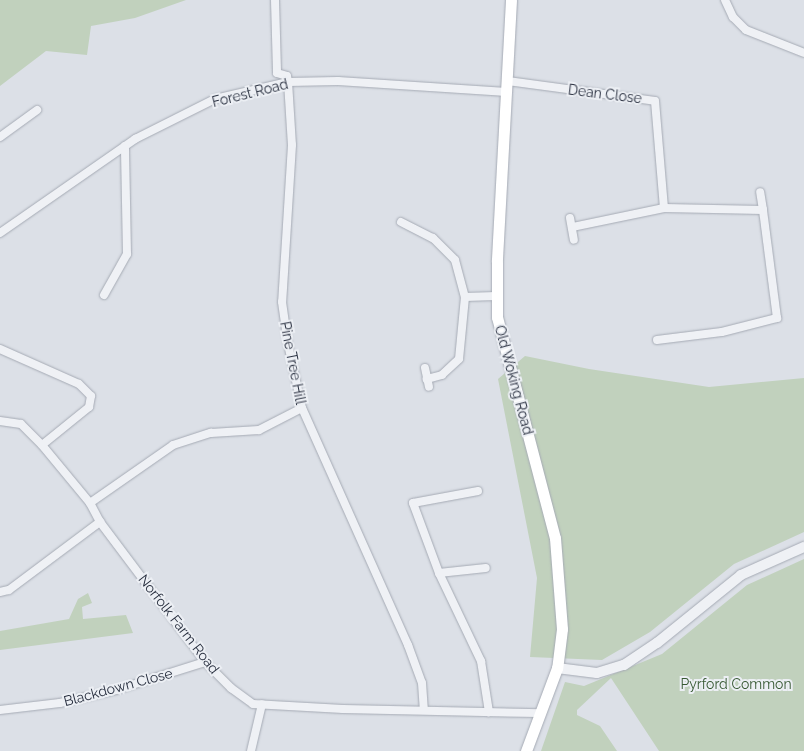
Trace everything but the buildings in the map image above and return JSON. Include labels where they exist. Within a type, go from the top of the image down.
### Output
[{"type":"main road","name":"Old Woking Road","points":[[511,0],[496,296],[501,335],[555,538],[562,629],[557,668],[526,751]]},
{"type":"street","points":[[275,0],[277,73],[287,76],[288,82]]},
{"type":"street","points":[[725,0],[733,17],[746,30],[804,53]]},
{"type":"street","name":"Forest Road","points":[[0,233],[125,146],[215,99],[288,82],[338,81],[507,86]]},
{"type":"street","name":"Pine Tree Hill","points":[[288,82],[291,172],[282,302],[302,408],[408,645],[422,683],[424,710]]},
{"type":"street","name":"Dean Close","points":[[507,86],[655,101],[664,208]]},
{"type":"street","points":[[0,137],[37,110]]},
{"type":"street","points":[[104,294],[127,254],[125,146]]},
{"type":"street","points":[[657,340],[705,334],[777,318],[760,192]]},
{"type":"street","points":[[572,227],[664,208],[763,210]]},
{"type":"street","points":[[570,218],[574,240]]},
{"type":"street","points":[[401,222],[433,238],[455,260],[465,297],[459,359],[442,375],[428,383],[424,368]]},
{"type":"street","points":[[465,297],[496,296]]},
{"type":"street","points":[[0,349],[79,384],[91,396],[89,407],[42,445]]},
{"type":"street","points":[[90,502],[173,445],[211,433],[259,430],[302,408]]},
{"type":"street","name":"Norfolk Farm Road","points":[[0,421],[21,424],[42,445],[90,502],[100,522],[205,662],[231,688],[253,704],[540,713]]},
{"type":"street","points":[[478,491],[414,503],[439,573],[481,662],[489,712]]},
{"type":"street","points":[[0,592],[9,590],[100,522]]},
{"type":"street","points":[[557,668],[597,673],[624,665],[657,643],[741,575],[804,547]]},
{"type":"street","points":[[439,573],[486,568]]},
{"type":"street","name":"Blackdown Close","points":[[0,710],[60,703],[116,690],[205,662]]},
{"type":"street","points":[[251,751],[262,704]]},
{"type":"green space","points":[[0,0],[186,0],[135,18],[91,26],[87,55],[46,51],[0,86]]},
{"type":"green space","points":[[525,356],[589,369],[709,387],[804,378],[804,532],[734,564],[650,632],[602,660],[530,657],[537,578],[498,379]]},
{"type":"green space","name":"Pyrford Common","points":[[804,559],[804,751],[659,751],[611,678],[577,710],[577,715],[600,726],[617,751],[541,751],[565,682],[584,686],[662,654],[747,585]]},
{"type":"green space","points":[[88,593],[92,603],[82,607],[83,619],[126,615],[133,633],[0,650],[0,631],[69,619],[78,599]]}]
